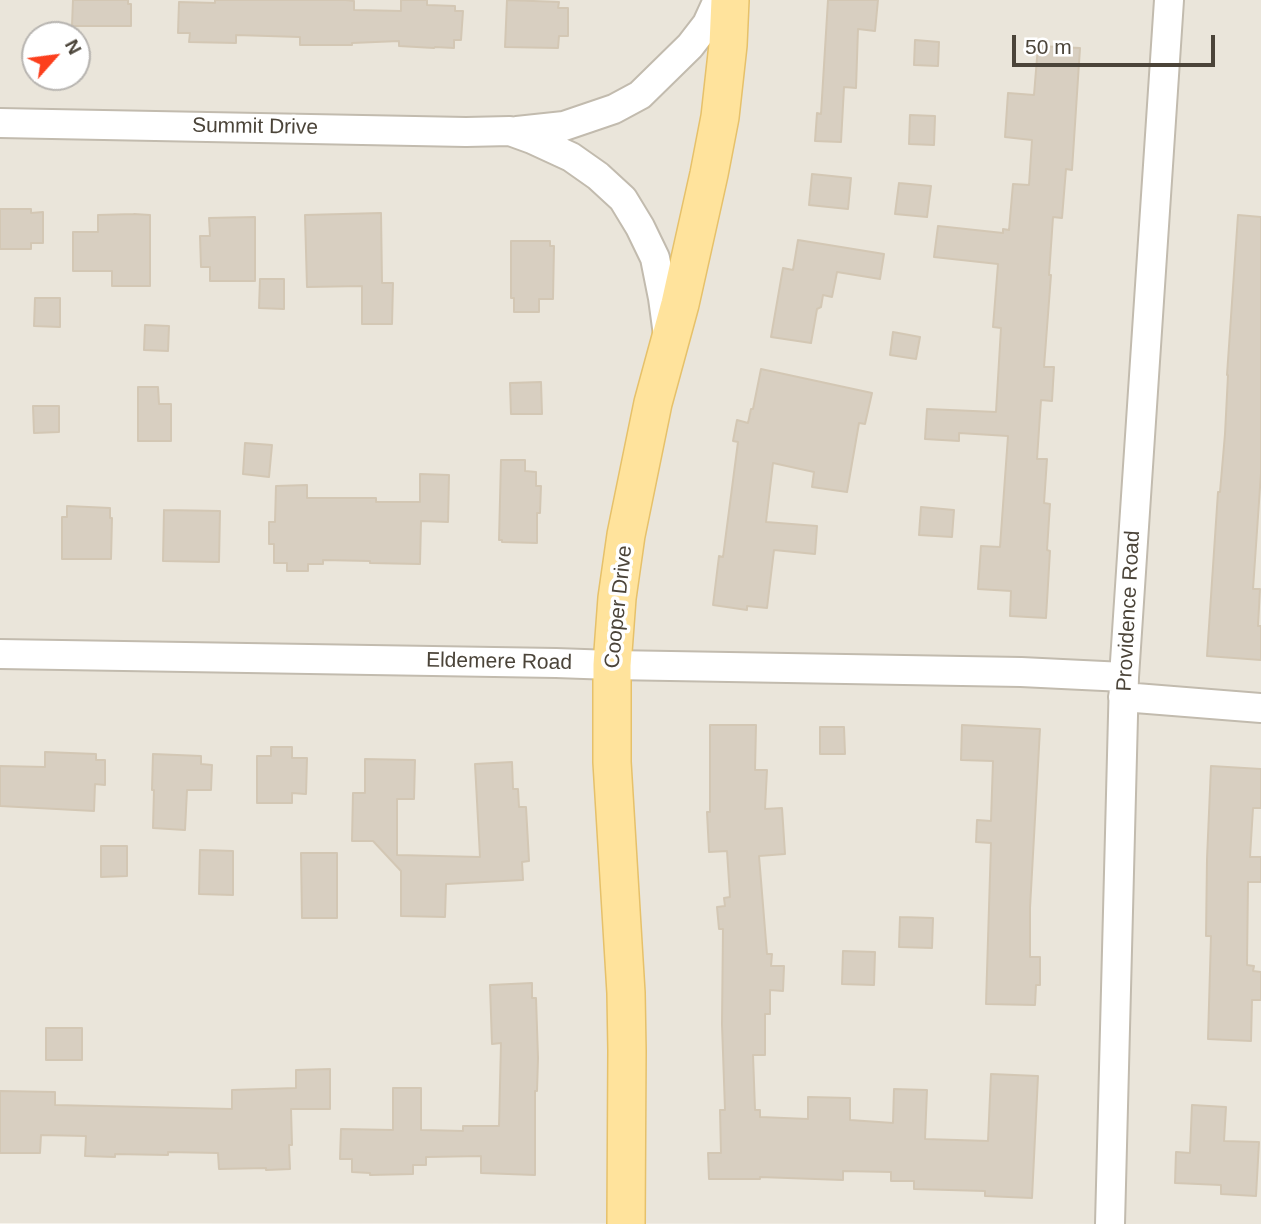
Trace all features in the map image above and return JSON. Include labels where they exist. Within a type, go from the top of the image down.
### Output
[{"type":"main road","name":"Cooper Drive","points":[[626,1224],[628,1051],[612,762],[612,665],[617,598],[626,535],[653,403],[680,304],[720,117],[730,0]]},
{"type":"street","name":"Summit Drive","points":[[0,123],[466,132],[564,126],[614,109],[640,95],[690,46],[707,24],[718,0]]},
{"type":"street","name":"Providence Road","points":[[1110,1224],[1124,687],[1169,0]]},
{"type":"street","name":"Summit Drive","points":[[510,131],[571,157],[598,176],[623,199],[654,258],[663,298],[668,341]]},
{"type":"street","name":"Eldemere Road","points":[[0,654],[1021,672],[1261,708]]},
{"type":"shaded area","points":[[0,0],[1261,0],[1261,1224],[0,1223]]},
{"type":"building","points":[[73,0],[128,0],[128,4],[131,4],[131,26],[91,26],[91,21],[72,21]]},
{"type":"building","points":[[215,0],[346,0],[354,1],[354,10],[401,11],[401,0],[427,0],[427,5],[455,6],[455,11],[463,11],[461,40],[454,40],[454,48],[399,46],[399,41],[300,45],[300,37],[236,35],[236,43],[189,42],[190,33],[178,33],[179,2],[215,3]]},
{"type":"building","points":[[507,0],[559,2],[558,8],[568,8],[568,36],[559,36],[558,48],[505,47]]},
{"type":"building","points":[[828,0],[878,0],[875,31],[858,29],[856,88],[844,87],[841,142],[815,141],[817,113],[821,114]]},
{"type":"building","points":[[915,40],[939,42],[938,66],[914,65]]},
{"type":"building","points":[[1038,46],[1080,48],[1072,170],[1066,169],[1062,218],[1053,217],[1044,367],[1054,367],[1052,401],[1041,400],[1037,459],[1047,459],[1044,503],[1050,504],[1046,618],[1010,616],[1011,591],[978,589],[981,546],[1000,547],[1008,436],[959,433],[959,441],[925,439],[927,409],[996,412],[1001,328],[993,327],[998,264],[934,257],[938,226],[1003,233],[1003,229],[1009,230],[1013,184],[1029,185],[1032,140],[1005,137],[1008,93],[1034,95]]},
{"type":"building","points":[[910,115],[935,116],[934,145],[909,144]]},
{"type":"building","points":[[812,174],[851,178],[848,209],[809,205]]},
{"type":"building","points":[[899,183],[931,186],[927,217],[895,214]]},
{"type":"building","points":[[0,209],[31,209],[31,213],[43,212],[43,243],[31,243],[31,249],[0,249]]},
{"type":"building","points":[[381,213],[382,283],[393,283],[392,324],[362,324],[362,286],[307,287],[305,215]]},
{"type":"building","points":[[98,215],[150,215],[150,286],[112,286],[112,271],[73,271],[73,232],[98,232]]},
{"type":"building","points":[[1238,215],[1261,217],[1261,473],[1253,589],[1260,589],[1258,626],[1261,626],[1261,660],[1207,656],[1218,492],[1225,434]]},
{"type":"building","points":[[255,217],[255,281],[210,281],[210,267],[201,267],[200,236],[210,236],[209,218]]},
{"type":"building","points":[[798,240],[884,254],[880,279],[837,272],[832,297],[823,295],[821,307],[817,309],[811,343],[771,337],[783,268],[793,270]]},
{"type":"building","points":[[511,241],[550,241],[550,246],[554,246],[553,299],[539,299],[539,312],[514,312],[514,298],[511,298]]},
{"type":"building","points":[[260,279],[284,279],[284,309],[259,308]]},
{"type":"building","points":[[35,298],[60,298],[60,327],[34,326]]},
{"type":"building","points":[[145,325],[169,326],[168,351],[144,350]]},
{"type":"building","points":[[893,332],[920,337],[916,359],[890,355]]},
{"type":"building","points":[[761,369],[872,393],[865,424],[859,423],[847,492],[812,487],[814,472],[773,463],[766,522],[817,526],[815,554],[774,550],[767,608],[747,606],[747,610],[713,605],[719,556],[723,557],[738,442],[733,441],[737,420],[748,423]]},
{"type":"building","points":[[541,382],[542,414],[511,414],[510,383]]},
{"type":"building","points":[[138,387],[158,387],[159,404],[171,404],[171,441],[138,441]]},
{"type":"building","points":[[33,406],[59,406],[59,432],[34,433]]},
{"type":"building","points":[[245,443],[272,445],[269,477],[243,474]]},
{"type":"building","points":[[501,460],[525,460],[525,471],[536,472],[536,486],[541,486],[540,513],[537,513],[537,543],[499,540]]},
{"type":"building","points":[[420,474],[449,475],[448,522],[421,521],[420,564],[323,560],[323,564],[308,564],[308,571],[287,571],[287,563],[274,563],[274,544],[269,544],[269,522],[275,522],[276,486],[307,485],[307,498],[376,498],[376,502],[420,502]]},
{"type":"building","points":[[67,506],[110,508],[111,559],[62,559],[62,517],[67,517]]},
{"type":"building","points":[[921,507],[954,510],[952,537],[919,535]]},
{"type":"building","points":[[164,510],[220,511],[219,562],[163,561]]},
{"type":"building","points":[[710,725],[756,725],[755,770],[767,770],[765,809],[782,808],[785,854],[759,856],[767,954],[772,954],[771,966],[784,966],[783,991],[770,990],[770,1014],[765,1014],[765,1055],[753,1055],[755,1110],[760,1110],[760,1117],[808,1119],[808,1097],[850,1098],[850,1120],[893,1123],[894,1089],[927,1090],[925,1139],[988,1141],[991,1074],[1038,1076],[1032,1198],[985,1196],[985,1191],[914,1189],[914,1181],[891,1181],[891,1172],[843,1171],[843,1180],[760,1177],[709,1179],[708,1153],[721,1153],[720,1110],[725,1110],[723,929],[719,929],[717,907],[725,906],[724,898],[730,897],[727,851],[709,852],[707,812],[710,812]]},
{"type":"building","points":[[962,725],[1040,729],[1030,908],[1030,957],[1040,957],[1040,985],[1036,985],[1035,1005],[986,1004],[991,843],[976,842],[977,820],[991,821],[993,761],[961,760]]},
{"type":"building","points":[[820,727],[844,727],[845,754],[820,754]]},
{"type":"building","points":[[271,747],[292,747],[292,758],[307,758],[306,794],[292,793],[292,803],[257,803],[257,756],[271,756]]},
{"type":"building","points":[[45,752],[96,754],[96,760],[105,760],[105,785],[95,784],[94,811],[0,806],[0,766],[45,767]]},
{"type":"building","points":[[153,754],[201,756],[201,764],[212,765],[211,790],[187,790],[185,830],[153,828]]},
{"type":"building","points":[[365,759],[415,760],[414,799],[397,799],[397,855],[480,857],[475,764],[512,762],[513,789],[518,789],[519,807],[526,807],[529,861],[522,862],[523,880],[446,884],[445,917],[401,916],[401,871],[373,841],[352,841],[353,793],[365,793]]},
{"type":"building","points":[[1211,766],[1261,769],[1261,808],[1253,808],[1250,857],[1261,857],[1261,882],[1248,882],[1247,965],[1254,966],[1253,971],[1261,972],[1261,1000],[1252,1000],[1251,1041],[1208,1039],[1211,936],[1206,936]]},
{"type":"building","points":[[101,846],[127,846],[127,876],[101,877]]},
{"type":"building","points":[[200,850],[233,851],[233,895],[199,894]]},
{"type":"building","points":[[301,853],[337,853],[337,918],[302,918]]},
{"type":"building","points":[[900,917],[933,918],[932,948],[899,947]]},
{"type":"building","points":[[843,951],[875,952],[874,985],[842,984]]},
{"type":"building","points":[[532,983],[532,998],[536,998],[538,1058],[535,1091],[535,1175],[481,1173],[481,1156],[426,1157],[426,1165],[413,1165],[413,1174],[370,1175],[352,1172],[352,1159],[340,1159],[341,1129],[393,1130],[393,1088],[421,1088],[421,1130],[463,1131],[463,1126],[499,1126],[501,1043],[492,1044],[490,985]]},
{"type":"building","points":[[46,1028],[82,1028],[82,1060],[46,1060]]},
{"type":"building","points":[[330,1069],[330,1109],[291,1109],[290,1169],[219,1169],[218,1153],[168,1152],[168,1155],[85,1156],[86,1136],[41,1135],[40,1153],[0,1153],[0,1091],[55,1092],[55,1105],[232,1109],[232,1090],[296,1088],[296,1070]]},
{"type":"building","points":[[1192,1105],[1226,1107],[1224,1141],[1259,1142],[1256,1196],[1221,1194],[1221,1185],[1175,1183],[1176,1152],[1190,1153]]}]
